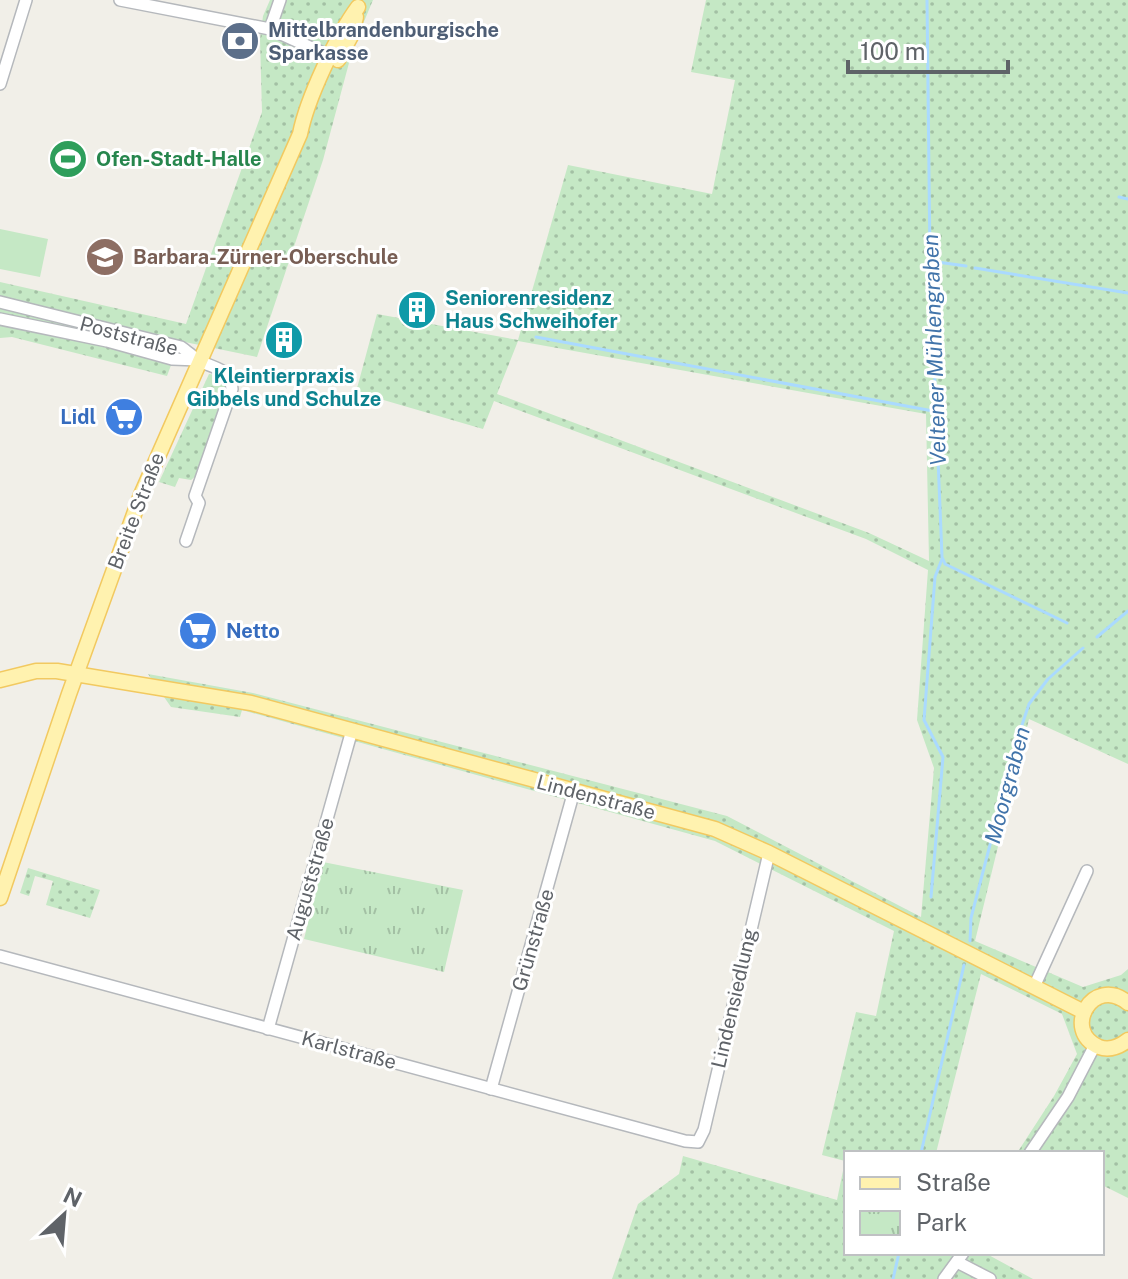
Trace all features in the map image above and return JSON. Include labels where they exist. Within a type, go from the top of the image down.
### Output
[{"type":"main road","name":"Breite Straße","points":[[0,898],[76,673],[141,495],[300,134],[304,115],[334,58],[342,32],[359,4]]},
{"type":"main road","name":"Lindenstraße","points":[[0,680],[36,671],[76,673],[251,703],[715,829],[769,853],[1084,1012]]},
{"type":"main road","points":[[1126,997],[1107,995],[1093,1000],[1084,1012],[1082,1027],[1095,1045],[1112,1049],[1128,1040]]},
{"type":"street","points":[[0,84],[26,0]]},
{"type":"street","points":[[120,0],[270,29],[334,58]]},
{"type":"street","points":[[270,29],[280,0]]},
{"type":"street","name":"Poststraße","points":[[0,302],[181,347],[199,360]]},
{"type":"street","name":"Poststraße","points":[[0,319],[107,341],[172,359],[199,360]]},
{"type":"street","points":[[186,541],[199,503],[195,496],[232,389],[228,373],[199,360]]},
{"type":"street","name":"Auguststraße","points":[[268,1029],[352,730]]},
{"type":"street","name":"Grünstraße","points":[[491,1089],[574,791]]},
{"type":"street","name":"Lindensiedlung","points":[[698,1142],[704,1130],[769,853]]},
{"type":"street","points":[[1034,987],[1087,871]]},
{"type":"street","name":"Karlstraße","points":[[0,956],[698,1142]]},
{"type":"street","points":[[1031,1151],[1068,1097],[1095,1045]]},
{"type":"street","points":[[944,1279],[960,1258],[990,1279]]},
{"type":"green space","points":[[270,0],[373,0],[353,48],[323,160],[257,357],[180,341],[167,376],[12,337],[0,338],[0,282],[186,324],[262,112],[260,39],[263,16]]},
{"type":"green space","points":[[706,0],[1128,0],[1128,764],[1029,719],[975,941],[1083,987],[1121,975],[1128,969],[1128,1198],[1104,1186],[1104,1151],[1018,1151],[1077,1054],[1062,1014],[981,974],[937,1151],[844,1151],[844,1161],[822,1155],[856,1012],[876,1016],[894,931],[715,841],[242,710],[240,717],[171,707],[148,674],[253,693],[727,816],[921,917],[934,768],[917,720],[928,570],[866,539],[494,401],[483,429],[356,392],[377,314],[518,340],[568,165],[712,194],[735,80],[691,72]],"holes":[[[518,341],[926,414],[929,561],[869,533],[497,394]]]},
{"type":"green space","points":[[0,229],[48,239],[40,277],[0,269]]},
{"type":"green space","points":[[209,374],[222,378],[228,390],[197,475],[191,480],[179,478],[175,487],[159,482]]},
{"type":"green space","points":[[323,862],[463,890],[444,972],[304,939]]},
{"type":"green space","points":[[28,868],[100,890],[90,918],[46,905],[53,881],[35,876],[29,896],[20,893]]},
{"type":"green space","points":[[683,1156],[837,1200],[844,1166],[844,1255],[989,1255],[1033,1279],[612,1279],[638,1204],[679,1174]]},
{"type":"waterway","name":"Veltener Mühlengraben","points":[[927,0],[930,261],[942,557],[945,564],[1067,623]]},
{"type":"waterway","points":[[1119,197],[1128,199]]},
{"type":"waterway","points":[[930,261],[966,266]]},
{"type":"waterway","points":[[975,268],[1128,293]]},
{"type":"waterway","points":[[536,337],[933,411]]},
{"type":"waterway","points":[[931,897],[943,757],[924,720],[935,577],[942,559]]},
{"type":"waterway","name":"Moorgraben","points":[[1097,637],[1128,611]]},
{"type":"waterway","name":"Moorgraben","points":[[970,941],[971,918],[1029,704],[1048,679],[1083,648]]},
{"type":"waterway","name":"Moorgraben","points":[[921,1151],[964,965]]},
{"type":"waterway","name":"Moorgraben","points":[[893,1279],[899,1255]]},
{"type":"place","name":"Mittelbrandenburgische Sparkasse","points":[[240,41]]},
{"type":"place","name":"Ofen-Stadt-Halle","points":[[68,159]]},
{"type":"place","name":"Barbara-Zürner-Oberschule","points":[[105,257]]},
{"type":"place","name":"Seniorenresidenz Haus Schweihofer","points":[[417,310]]},
{"type":"place","name":"Kleintierpraxis Gibbels und Schulze","points":[[284,340]]},
{"type":"place","name":"Lidl","points":[[124,417]]},
{"type":"place","name":"Netto","points":[[198,631]]}]
